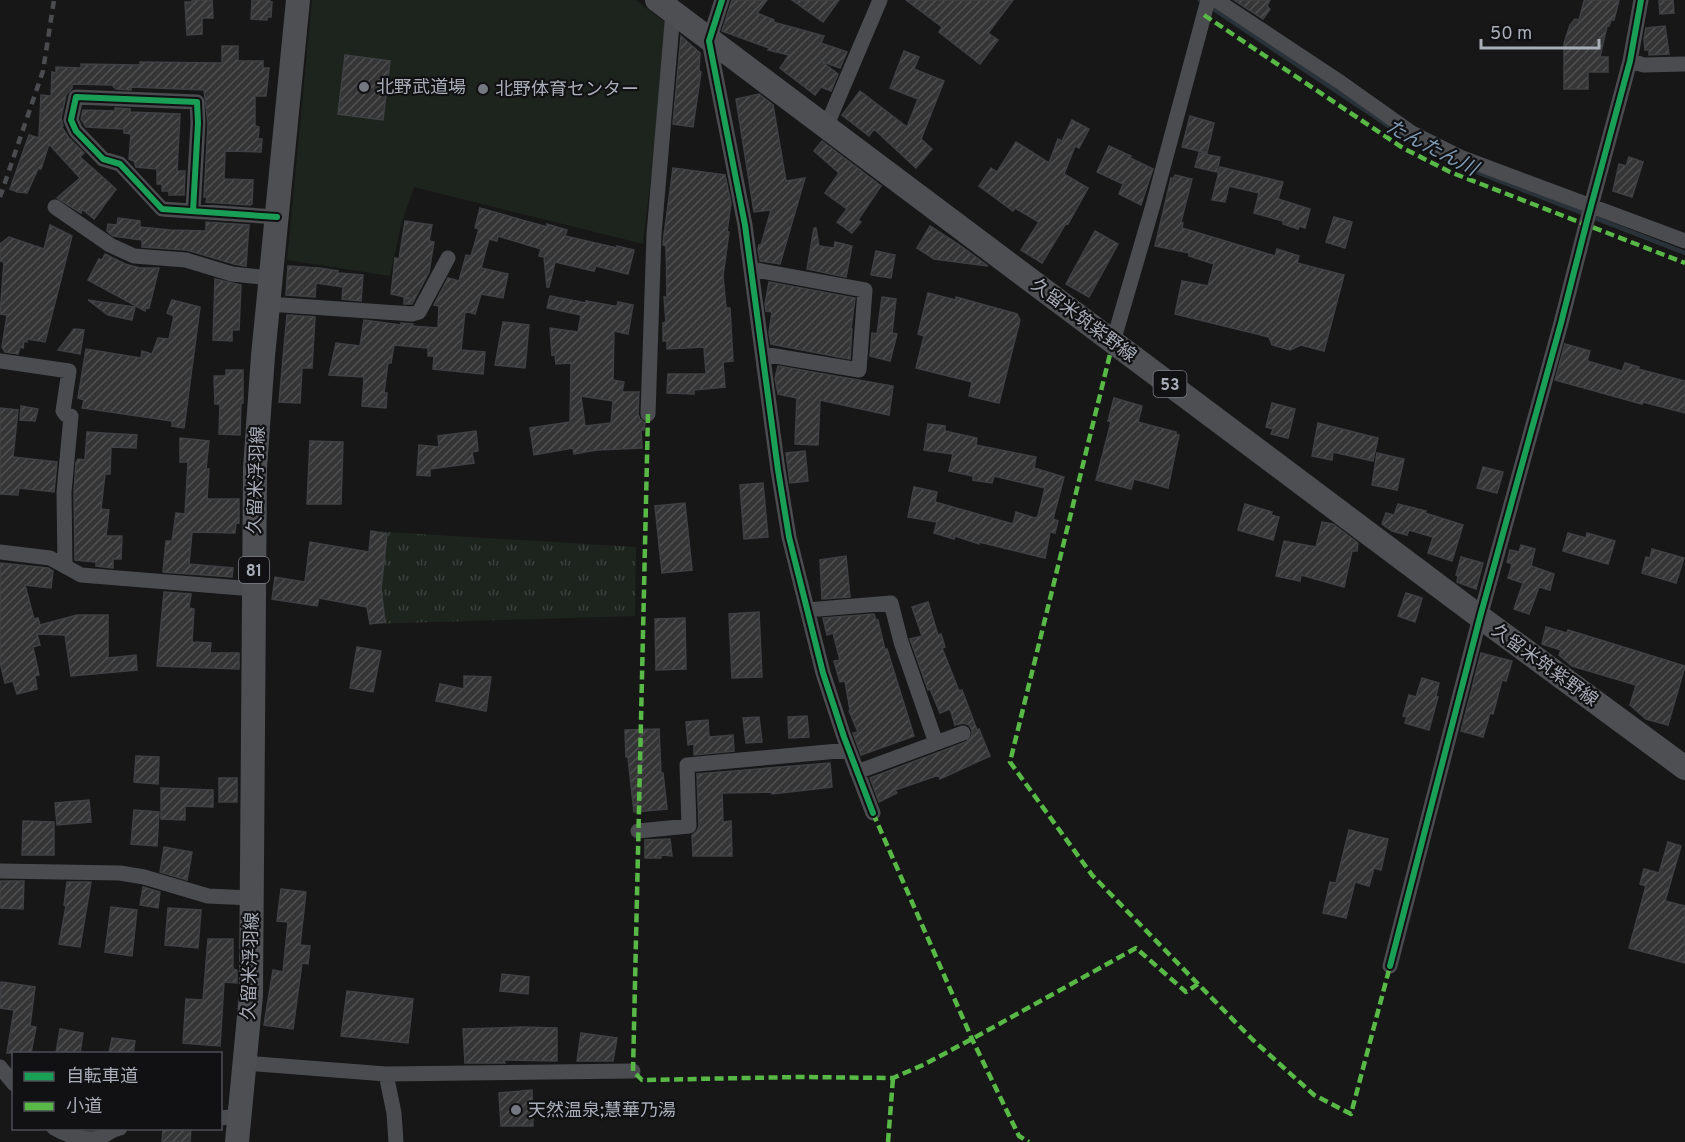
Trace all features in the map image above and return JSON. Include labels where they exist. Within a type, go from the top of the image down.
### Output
[{"type":"main road","name":"久留米浮羽線","points":[[237,1142],[230,1117],[245,1063],[251,995],[251,721],[255,468],[268,304],[298,0]]},
{"type":"main road","name":"久留米筑紫野線","points":[[665,6],[1685,768]]},
{"type":"street","points":[[722,0],[709,41],[745,225],[787,526],[823,673],[873,813]]},
{"type":"street","points":[[826,127],[880,0]]},
{"type":"street","points":[[1390,966],[1480,616],[1630,61],[1641,0]]},
{"type":"street","points":[[1113,342],[1210,3],[1340,82],[1412,133],[1460,157],[1589,213],[1685,241]]},
{"type":"street","points":[[648,414],[665,6]]},
{"type":"street","points":[[1630,61],[1644,65],[1685,64]]},
{"type":"street","points":[[193,211],[197,102],[76,97],[71,120],[76,131],[103,159],[120,164],[162,209],[277,217]]},
{"type":"street","points":[[55,207],[110,245],[134,256],[186,260],[232,274],[271,278]]},
{"type":"street","points":[[268,304],[412,314],[420,312],[448,258]]},
{"type":"street","points":[[751,269],[866,290],[859,370],[763,354]]},
{"type":"street","points":[[0,361],[69,371],[63,411],[66,415],[71,416],[64,492],[64,566]]},
{"type":"street","points":[[0,552],[50,558],[81,575],[254,589]]},
{"type":"street","points":[[807,610],[891,603],[901,642],[936,743]]},
{"type":"street","points":[[857,772],[963,733]]},
{"type":"street","points":[[638,831],[689,826],[687,765],[849,750]]},
{"type":"street","points":[[0,871],[120,873],[144,877],[208,896],[252,898]]},
{"type":"street","points":[[245,1063],[386,1074],[633,1071]]},
{"type":"street","points":[[0,1067],[12,1082]]},
{"type":"street","points":[[386,1074],[394,1113],[396,1142]]},
{"type":"street","points":[[57,1130],[66,1136],[97,1138],[111,1130]]},
{"type":"green space","name":"北野体育センター","points":[[312,0],[636,0],[669,25],[643,244],[414,187],[401,225],[390,276],[287,260]]},
{"type":"green space","points":[[371,531],[636,547],[635,616],[370,624],[365,592]]},
{"type":"building","points":[[192,0],[212,0],[213,18],[202,18],[202,34],[187,35],[185,2],[192,2]]},
{"type":"building","points":[[252,0],[270,0],[272,2],[271,17],[267,17],[267,20],[251,19]]},
{"type":"building","points":[[732,0],[767,0],[757,13],[774,20],[773,22],[824,36],[821,43],[847,52],[840,68],[821,61],[838,74],[831,91],[821,87],[815,95],[780,68],[789,55],[768,50],[769,48],[722,31]]},
{"type":"building","points":[[792,0],[839,0],[823,22]]},
{"type":"building","points":[[906,0],[1013,0],[988,33],[998,40],[980,64],[939,32],[942,27]]},
{"type":"building","points":[[1234,0],[1270,0],[1267,6],[1270,9],[1263,19]]},
{"type":"building","points":[[1619,0],[1614,20],[1611,20],[1607,26],[1600,57],[1608,57],[1608,72],[1588,72],[1588,89],[1564,89],[1564,43],[1570,25],[1575,19],[1579,20],[1584,1]]},
{"type":"building","points":[[1659,0],[1673,0],[1674,13],[1660,14]]},
{"type":"building","points":[[1665,26],[1669,54],[1649,55],[1649,50],[1645,50],[1646,28]]},
{"type":"building","points":[[681,36],[700,53],[699,71],[701,72],[693,127],[673,124]]},
{"type":"building","points":[[222,46],[238,46],[238,61],[263,61],[263,68],[269,68],[266,96],[255,96],[255,126],[259,127],[258,139],[262,139],[261,152],[225,151],[224,179],[253,180],[252,204],[206,202],[207,197],[204,197],[208,124],[204,90],[131,87],[131,90],[116,89],[112,85],[72,84],[72,88],[66,95],[61,118],[63,126],[61,126],[84,153],[80,157],[116,189],[94,219],[82,209],[81,213],[57,198],[80,178],[49,144],[41,169],[38,169],[27,193],[10,189],[29,135],[39,138],[41,95],[51,96],[52,72],[56,73],[56,67],[81,68],[81,64],[140,65],[140,62],[222,63]]},
{"type":"building","points":[[904,51],[919,57],[914,69],[944,81],[921,139],[932,149],[916,168],[874,129],[869,136],[842,115],[860,91],[907,127],[918,99],[890,88]]},
{"type":"building","name":"北野武道場","points":[[345,55],[390,61],[383,120],[338,114]]},
{"type":"building","points":[[759,94],[773,105],[786,181],[805,178],[780,264],[760,261],[758,249],[771,210],[754,212],[736,99]]},
{"type":"building","points":[[115,108],[130,109],[130,112],[180,114],[177,171],[185,171],[184,195],[169,195],[169,191],[162,191],[162,184],[157,184],[157,169],[136,167],[134,161],[129,159],[131,134],[124,133],[124,129],[86,127],[81,119],[83,110],[115,111]]},
{"type":"building","points":[[1190,116],[1214,123],[1207,153],[1182,147]]},
{"type":"building","points":[[1072,120],[1089,129],[1079,148],[1075,146],[1064,174],[1088,188],[1042,263],[1021,250],[1039,222],[1015,208],[1013,211],[979,186],[991,168],[997,172],[1016,142],[1049,163],[1058,139],[1062,141]]},
{"type":"building","points":[[822,141],[881,186],[858,220],[861,222],[852,233],[837,222],[847,209],[825,193],[839,173],[814,151]]},
{"type":"building","points":[[1109,146],[1153,169],[1141,205],[1119,194],[1123,184],[1097,172]]},
{"type":"building","points":[[1199,153],[1220,157],[1217,172],[1195,167]]},
{"type":"building","points":[[1629,157],[1643,162],[1632,197],[1613,191],[1619,164],[1626,166]]},
{"type":"building","points":[[1220,167],[1283,182],[1278,199],[1310,209],[1305,228],[1299,226],[1298,229],[1283,224],[1283,221],[1254,213],[1259,193],[1229,186],[1225,202],[1212,200]]},
{"type":"building","points":[[673,168],[725,175],[731,203],[723,276],[726,308],[730,308],[733,361],[723,362],[725,387],[694,390],[694,394],[667,393],[668,374],[706,374],[704,347],[667,349],[667,341],[663,341],[663,323],[666,322],[664,297],[667,297],[666,246],[663,245]]},
{"type":"building","points":[[1175,175],[1192,179],[1181,222],[1183,223],[1182,228],[1275,256],[1277,249],[1299,256],[1297,263],[1344,275],[1324,351],[1301,345],[1290,350],[1272,345],[1269,337],[1175,314],[1182,281],[1208,286],[1214,264],[1189,256],[1189,253],[1155,246],[1171,178],[1173,179]]},
{"type":"building","points":[[480,208],[547,227],[547,224],[567,230],[565,236],[634,250],[628,274],[596,266],[594,271],[555,262],[549,287],[547,287],[544,257],[539,256],[541,249],[498,236],[497,241],[489,239],[481,268],[508,274],[503,298],[481,294],[475,314],[465,311],[461,350],[485,352],[483,374],[433,369],[434,356],[428,356],[428,348],[394,345],[391,363],[388,363],[384,393],[387,393],[386,408],[362,406],[364,377],[329,375],[336,343],[360,346],[364,320],[438,328],[439,306],[434,305],[448,278],[459,281],[466,255],[471,256],[479,229],[475,228]]},
{"type":"building","points":[[1334,217],[1352,222],[1345,248],[1326,242]]},
{"type":"building","points":[[118,218],[140,221],[140,227],[170,230],[206,231],[206,222],[249,225],[246,266],[187,250],[142,247],[142,240],[113,236],[107,231],[108,224],[117,225]]},
{"type":"building","points":[[405,221],[432,225],[429,241],[434,242],[429,272],[412,304],[404,304],[404,298],[414,299],[391,294],[395,258],[399,259]]},
{"type":"building","points":[[50,225],[72,236],[45,342],[27,339],[27,342],[24,341],[23,348],[20,347],[18,354],[5,352],[2,347],[7,315],[0,314],[4,262],[0,261],[0,244],[9,237],[44,249]]},
{"type":"building","points":[[930,226],[988,266],[934,259],[917,248]]},
{"type":"building","points":[[814,228],[816,228],[819,246],[834,248],[835,242],[852,246],[846,277],[807,269]]},
{"type":"building","points":[[1095,231],[1118,244],[1089,297],[1066,284]]},
{"type":"building","points":[[876,251],[895,255],[891,278],[871,275]]},
{"type":"building","points":[[105,254],[125,264],[140,268],[159,268],[149,308],[146,307],[145,311],[88,280],[99,259],[102,260]]},
{"type":"building","points":[[288,266],[363,275],[361,301],[342,299],[343,287],[316,283],[315,297],[286,295]]},
{"type":"building","points":[[215,279],[241,285],[239,330],[232,330],[232,341],[213,340]]},
{"type":"building","points":[[769,282],[855,298],[850,359],[771,344],[769,333],[772,312],[766,311],[765,304]]},
{"type":"building","points":[[928,293],[956,300],[956,297],[1017,314],[1020,320],[999,403],[969,396],[972,382],[916,368],[924,336],[918,334]]},
{"type":"building","points":[[550,296],[586,303],[586,301],[617,306],[618,302],[633,305],[628,334],[614,331],[613,380],[624,382],[622,392],[639,392],[638,414],[645,423],[644,430],[641,430],[642,448],[597,450],[574,454],[573,448],[534,455],[530,428],[570,422],[571,363],[556,364],[555,354],[552,355],[550,328],[578,332],[581,315],[547,308]],"holes":[[[581,396],[613,401],[611,423],[585,426]]]},
{"type":"building","points":[[882,297],[896,299],[892,333],[897,334],[890,361],[870,356],[872,333],[877,334]]},
{"type":"building","points":[[88,300],[135,307],[132,320],[108,315]]},
{"type":"building","points":[[172,300],[200,307],[184,428],[172,426],[172,421],[82,408],[84,400],[78,398],[86,349],[141,358],[142,351],[152,354],[158,338],[169,339],[174,316],[167,313]]},
{"type":"building","points":[[287,315],[315,317],[312,368],[302,368],[300,403],[279,402]]},
{"type":"building","points":[[503,322],[529,325],[525,368],[495,365]]},
{"type":"building","points":[[74,329],[84,330],[80,354],[58,350]]},
{"type":"building","points":[[1565,344],[1590,351],[1587,361],[1622,371],[1625,363],[1639,367],[1638,369],[1685,381],[1685,413],[1643,402],[1642,404],[1555,380]]},
{"type":"building","points":[[778,366],[893,386],[889,415],[820,400],[818,445],[795,444],[797,398],[778,394],[775,378]]},
{"type":"building","points":[[226,370],[243,370],[240,435],[219,434],[220,404],[215,404],[214,376],[226,376]]},
{"type":"building","points":[[1114,398],[1142,406],[1138,422],[1176,432],[1179,435],[1168,488],[1134,479],[1131,489],[1096,480],[1111,422],[1108,421]]},
{"type":"building","points":[[1272,403],[1295,409],[1288,438],[1271,434],[1273,429],[1266,427]]},
{"type":"building","points":[[21,406],[38,409],[35,421],[20,420]]},
{"type":"building","points":[[0,408],[18,410],[13,457],[57,462],[54,492],[19,488],[18,495],[0,494]]},
{"type":"building","points":[[1318,423],[1378,438],[1373,461],[1333,452],[1332,460],[1312,456]]},
{"type":"building","points":[[928,424],[945,426],[945,431],[977,438],[976,445],[1036,457],[1034,468],[1064,477],[1053,519],[1058,521],[1055,533],[1050,532],[1045,558],[979,542],[979,544],[955,536],[954,539],[934,533],[937,522],[908,517],[914,487],[937,492],[935,502],[1013,524],[1016,512],[1035,518],[1038,516],[1045,488],[994,476],[992,483],[973,480],[973,476],[949,471],[953,454],[924,450]]},
{"type":"building","points":[[476,431],[478,451],[472,452],[474,463],[430,469],[430,476],[417,475],[419,445],[439,447],[438,436]]},
{"type":"building","points":[[87,432],[137,435],[136,448],[111,447],[110,474],[105,474],[101,509],[109,510],[106,536],[122,536],[121,559],[113,559],[113,568],[96,566],[96,562],[75,560],[76,463],[78,459],[85,460]]},
{"type":"building","points":[[180,438],[209,441],[206,469],[209,469],[207,499],[239,499],[239,523],[236,522],[235,533],[192,532],[189,564],[233,568],[232,577],[163,572],[166,541],[172,541],[176,513],[185,514],[188,462],[180,462]]},
{"type":"building","points":[[310,441],[343,442],[341,504],[307,504]]},
{"type":"building","points":[[805,451],[808,481],[790,483],[786,453]]},
{"type":"building","points":[[1377,453],[1404,459],[1397,490],[1372,485]]},
{"type":"building","points":[[1483,467],[1503,472],[1497,493],[1477,488]]},
{"type":"building","points":[[763,483],[768,537],[744,539],[740,485]]},
{"type":"building","points":[[685,503],[692,570],[662,573],[655,506]]},
{"type":"building","points":[[1245,504],[1272,512],[1271,515],[1279,517],[1273,540],[1238,530]]},
{"type":"building","points":[[1398,504],[1426,511],[1425,513],[1463,525],[1452,561],[1428,553],[1433,537],[1409,530],[1407,535],[1392,531],[1382,524],[1386,513],[1394,515]]},
{"type":"building","points":[[1322,522],[1333,524],[1358,543],[1357,551],[1352,551],[1344,587],[1301,575],[1300,581],[1276,576],[1284,541],[1316,547]]},
{"type":"building","points":[[371,531],[387,534],[381,589],[385,622],[370,624],[367,607],[319,598],[317,606],[272,599],[275,577],[305,582],[310,542],[369,552]]},
{"type":"building","points":[[1568,533],[1586,538],[1587,533],[1615,541],[1608,564],[1563,551]]},
{"type":"building","points":[[1521,545],[1535,549],[1531,566],[1554,574],[1550,590],[1539,587],[1529,614],[1514,609],[1523,583],[1508,578],[1512,564],[1507,562],[1510,550],[1519,552]]},
{"type":"building","points":[[1652,549],[1684,558],[1676,583],[1642,573],[1646,557],[1650,558]]},
{"type":"building","points":[[846,556],[850,597],[822,599],[820,560]]},
{"type":"building","points":[[1461,557],[1483,563],[1476,589],[1457,582],[1458,576],[1456,575]]},
{"type":"building","points":[[0,563],[48,568],[53,571],[51,588],[25,585],[34,619],[38,618],[40,625],[77,615],[108,615],[108,658],[136,655],[137,670],[71,676],[65,635],[37,634],[40,645],[33,647],[39,675],[35,676],[37,689],[17,694],[13,681],[5,683],[0,662]]},
{"type":"building","points":[[164,592],[191,594],[189,608],[194,609],[192,642],[211,643],[210,653],[239,653],[239,669],[157,666]]},
{"type":"building","points":[[1406,593],[1422,598],[1415,622],[1398,616]]},
{"type":"building","points":[[928,602],[938,635],[941,634],[945,647],[942,648],[959,691],[962,690],[977,730],[979,729],[990,756],[940,779],[939,775],[895,790],[897,793],[879,802],[870,778],[966,742],[972,735],[969,725],[964,723],[955,725],[950,709],[940,713],[930,689],[928,690],[910,639],[922,636],[912,607]]},
{"type":"building","points":[[759,612],[762,677],[732,678],[729,614]]},
{"type":"building","points":[[874,614],[878,620],[885,650],[887,649],[914,736],[861,755],[853,733],[858,732],[849,711],[845,681],[840,682],[834,661],[840,660],[833,633],[827,635],[823,618]]},
{"type":"building","points":[[685,618],[686,669],[656,670],[655,619]]},
{"type":"building","points":[[1546,627],[1567,633],[1568,630],[1685,666],[1668,725],[1646,719],[1630,705],[1636,685],[1572,666],[1559,655],[1561,650],[1542,644]]},
{"type":"building","points":[[357,647],[381,651],[373,692],[350,688]]},
{"type":"building","points":[[1481,653],[1512,661],[1506,681],[1502,680],[1493,714],[1490,713],[1483,737],[1461,731]]},
{"type":"building","points":[[464,676],[491,677],[486,711],[436,701],[440,684],[464,689]]},
{"type":"building","points":[[1422,678],[1439,683],[1436,696],[1438,697],[1429,730],[1405,723],[1407,717],[1403,716],[1409,695],[1416,697]]},
{"type":"building","points":[[807,716],[809,737],[789,738],[788,717]]},
{"type":"building","points":[[759,717],[762,742],[746,743],[743,718]]},
{"type":"building","points":[[708,720],[709,737],[733,735],[734,751],[694,755],[694,744],[688,745],[686,722]]},
{"type":"building","points":[[659,729],[661,773],[663,773],[667,809],[634,812],[628,757],[626,757],[625,730]]},
{"type":"building","points":[[136,756],[159,757],[158,784],[134,782]]},
{"type":"building","points":[[830,763],[832,787],[772,794],[771,792],[722,793],[723,822],[731,821],[732,856],[693,856],[692,835],[699,826],[697,774]]},
{"type":"building","points":[[219,778],[237,778],[237,802],[219,802]]},
{"type":"building","points":[[161,788],[213,790],[213,807],[185,806],[185,820],[161,819]]},
{"type":"building","points":[[89,800],[91,822],[57,825],[55,803]]},
{"type":"building","points":[[134,810],[159,812],[157,846],[131,844]]},
{"type":"building","points":[[23,821],[54,822],[54,855],[22,855]]},
{"type":"building","points":[[1349,830],[1388,839],[1381,870],[1374,868],[1369,886],[1355,882],[1346,918],[1323,913],[1330,882],[1336,883]]},
{"type":"building","points":[[670,839],[672,856],[661,855],[661,858],[645,858],[645,840]]},
{"type":"building","points":[[1668,842],[1681,846],[1665,901],[1685,906],[1685,963],[1629,948],[1646,886],[1640,884],[1644,869],[1659,873]]},
{"type":"building","points":[[164,847],[192,852],[187,880],[160,872]]},
{"type":"building","points":[[0,881],[24,881],[23,909],[0,908]]},
{"type":"building","points":[[67,882],[91,882],[80,947],[59,944],[66,906],[64,905]]},
{"type":"building","points":[[143,887],[160,892],[158,908],[140,905]]},
{"type":"building","points":[[281,889],[306,892],[300,945],[310,946],[308,964],[302,963],[293,1029],[264,1025],[273,970],[283,972],[288,922],[277,921]]},
{"type":"building","points":[[111,907],[137,910],[132,956],[105,952]]},
{"type":"building","points":[[168,908],[201,910],[198,948],[165,945]]},
{"type":"building","points":[[208,939],[233,939],[233,969],[237,970],[237,983],[224,982],[220,1046],[183,1043],[186,999],[203,1000]]},
{"type":"building","points":[[502,974],[529,977],[528,994],[500,991]]},
{"type":"building","points":[[1,982],[35,987],[30,1026],[36,1027],[31,1052],[7,1053],[14,1010],[0,1008]]},
{"type":"building","points":[[347,991],[413,999],[408,1043],[341,1036]]},
{"type":"building","points":[[557,1028],[557,1061],[504,1060],[505,1063],[465,1063],[463,1029]]},
{"type":"building","points":[[60,1029],[83,1033],[80,1052],[56,1052]]},
{"type":"building","points":[[581,1033],[617,1038],[613,1061],[577,1061]]},
{"type":"building","points":[[112,1038],[135,1041],[133,1052],[109,1052]]},
{"type":"building","name":"天然温泉;慧華乃湯","points":[[532,1090],[533,1126],[501,1126],[499,1093]]},
{"type":"building","points":[[163,1130],[191,1130],[190,1142],[162,1142]]},
{"type":"waterway","name":"たんたん川","points":[[1200,0],[1408,139],[1456,164],[1685,253]]},
{"type":"railway","points":[[0,197],[43,71],[54,0]]},
{"type":"marked path","points":[[1204,15],[1403,148],[1450,172],[1685,263]]},
{"type":"marked path","points":[[1113,342],[1010,762],[1092,875],[1253,1040],[1314,1095],[1351,1114],[1390,966]]},
{"type":"marked path","points":[[648,414],[633,1071],[642,1080],[893,1078],[972,1039],[1136,948],[1186,992],[1198,984]]},
{"type":"marked path","points":[[873,813],[972,1039],[1019,1136],[1029,1142]]},
{"type":"marked path","points":[[888,1142],[893,1078]]},
{"type":"cycle path","points":[[722,0],[709,41],[745,225],[789,537],[823,673],[873,813]]},
{"type":"cycle path","points":[[1390,966],[1480,617],[1630,61],[1641,0]]},
{"type":"cycle path","points":[[193,211],[197,102],[76,97],[71,120],[76,131],[103,159],[120,164],[162,209],[277,217]]},
{"type":"place","name":"北野武道場","points":[[364,87]]},
{"type":"place","name":"北野体育センター","points":[[483,89]]},
{"type":"place","name":"天然温泉;慧華乃湯","points":[[516,1110]]}]
